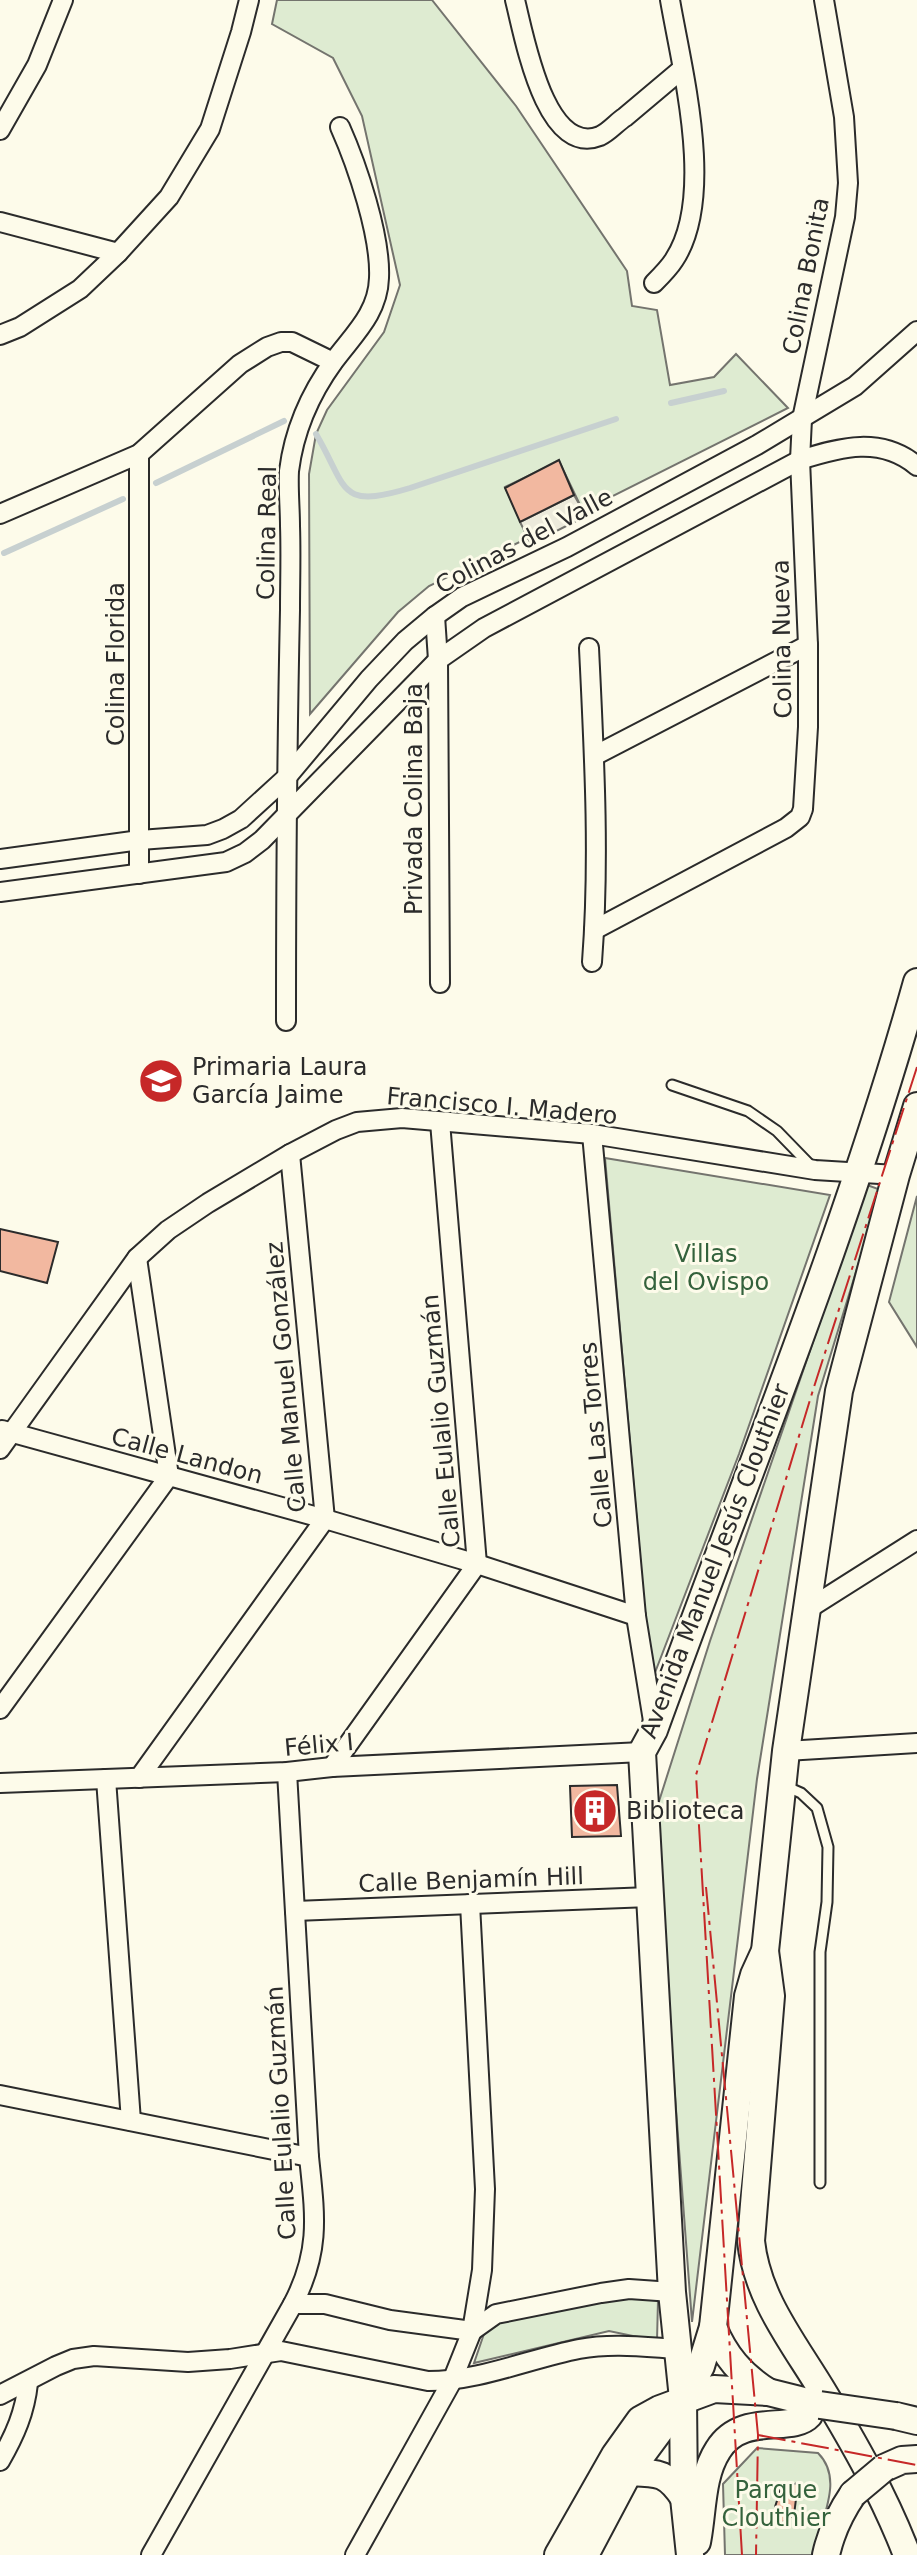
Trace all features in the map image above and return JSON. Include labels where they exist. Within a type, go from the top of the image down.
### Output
[{"type":"street","points":[[0,130],[37,65],[63,0]]},
{"type":"street","points":[[0,335],[20,327],[80,289],[169,197],[210,129],[249,0]]},
{"type":"street","points":[[515,0],[532,64],[552,116],[570,134],[584,139],[602,136],[682,69]]},
{"type":"street","points":[[654,283],[675,259],[686,232],[694,189],[693,133],[670,0]]},
{"type":"street","name":"Colina Bonita","points":[[800,460],[802,419],[845,217],[848,183],[844,117],[824,0]]},
{"type":"street","name":"Colina Real","points":[[286,1021],[291,558],[289,473],[297,431],[312,396],[369,315],[377,300],[380,275],[374,234],[356,163],[340,127]]},
{"type":"street","points":[[0,222],[118,253]]},
{"type":"street","name":"Colinas del Valle","points":[[0,859],[140,840],[207,835],[241,819],[287,777],[405,641],[435,616],[462,597],[567,547],[802,419],[855,386],[917,331]]},
{"type":"street","points":[[0,514],[139,454],[240,364],[267,347],[292,342],[333,362]]},
{"type":"street","points":[[0,892],[226,862],[262,840],[438,660],[484,628],[800,460],[837,448],[868,445],[894,451],[917,466]]},
{"type":"street","name":"Colina Florida","points":[[139,454],[139,874]]},
{"type":"street","name":"Colina Nueva","points":[[594,930],[786,828],[800,817],[808,727],[808,645],[800,460]]},
{"type":"street","name":"Privada Colina Baja","points":[[435,616],[438,660],[440,983]]},
{"type":"street","points":[[594,756],[808,645]]},
{"type":"street","points":[[589,648],[594,756],[592,962]]},
{"type":"street","name":"Avenida Manuel Jesús Clouthier","points":[[692,2555],[684,2498],[683,2399],[672,2292],[650,1897],[648,1741],[858,1174],[891,1075],[917,982]]},
{"type":"street","name":"Avenida Manuel Jesús Clouthier","points":[[683,2399],[701,2366],[713,2327],[748,1996],[765,1951],[786,1751],[839,1391],[917,1106]]},
{"type":"street","name":"Francisco I. Madero","points":[[4,1437],[137,1258],[168,1230],[290,1154],[357,1122],[402,1118],[592,1134],[815,1170],[896,1175]]},
{"type":"street","name":"Calle Eulalio Guzmán","points":[[332,1767],[477,1564],[440,1122]]},
{"type":"street","name":"Calle Las Torres","points":[[592,1134],[648,1741]]},
{"type":"street","name":"Calle Manuel González","points":[[139,1778],[325,1519],[290,1154]]},
{"type":"street","points":[[0,1709],[169,1476],[137,1258]]},
{"type":"street","name":"Calle Landon","points":[[4,1437],[169,1476],[325,1519],[636,1616]]},
{"type":"street","points":[[805,1611],[917,1540]]},
{"type":"street","name":"Félix I","points":[[0,1783],[287,1772],[648,1741]]},
{"type":"street","points":[[786,1751],[917,1743]]},
{"type":"street","name":"Calle Eulalio Guzmán","points":[[151,2555],[293,2304],[308,2270],[315,2235],[287,1772]]},
{"type":"street","points":[[106,1779],[131,2121]]},
{"type":"street","name":"Calle Benjamín Hill","points":[[295,1911],[650,1897]]},
{"type":"street","points":[[355,2555],[452,2381],[472,2331],[482,2270],[485,2189],[470,1904]]},
{"type":"street","points":[[765,1951],[771,1996],[751,2241],[758,2279],[778,2320],[881,2493],[907,2555]]},
{"type":"street","points":[[0,2095],[309,2157]]},
{"type":"street","points":[[293,2304],[325,2304],[390,2320],[472,2331],[496,2314],[601,2293],[629,2289],[672,2292]]},
{"type":"street","points":[[713,2327],[727,2356],[749,2380],[768,2392]]},
{"type":"street","points":[[0,2395],[56,2366],[73,2359],[94,2356],[188,2362],[281,2351],[428,2381],[452,2381],[577,2350],[610,2345],[678,2349]]},
{"type":"street","points":[[0,2461],[21,2421],[28,2383]]},
{"type":"street","points":[[558,2555],[615,2455],[640,2420],[683,2399],[714,2389],[768,2392],[817,2404],[907,2419]]},
{"type":"street","points":[[585,2555],[629,2472],[683,2399]]},
{"type":"street","points":[[692,2555],[710,2468],[726,2439],[747,2428],[799,2421],[810,2414],[817,2404]]},
{"type":"street","points":[[826,2555],[831,2535],[853,2494],[884,2468],[902,2460],[917,2459]]},
{"type":"street","points":[[629,2472],[664,2476],[684,2498]]},
{"type":"lane","points":[[672,1085],[748,1111],[777,1131],[815,1170]]},
{"type":"lane","points":[[782,1784],[801,1793],[817,1808],[828,1847],[827,1902],[820,1952],[820,2183]]},
{"type":"green space","points":[[277,0],[432,0],[516,106],[627,271],[632,306],[657,310],[670,385],[714,377],[736,354],[788,408],[583,511],[559,461],[505,487],[528,538],[429,586],[398,612],[310,714],[309,474],[316,434],[327,410],[384,332],[400,285],[362,116],[333,58],[272,24]]},
{"type":"green space","name":"Villas del Ovispo","points":[[605,1158],[830,1195],[739,1454],[651,1683]]},
{"type":"green space","name":"Villas del Ovispo","points":[[867,1185],[881,1190],[818,1396],[757,1779],[692,2322],[654,1817],[710,1641]]},
{"type":"green space","points":[[917,1196],[917,1347],[889,1302]]},
{"type":"green space","points":[[627,2296],[658,2300],[657,2341],[609,2331],[474,2363],[487,2325]]},
{"type":"green space","name":"Parque Clouthier","points":[[757,2448],[818,2453],[826,2464],[830,2489],[815,2555],[725,2555],[723,2484]]},
{"type":"shaded area","points":[[574,495],[586,516],[531,544],[520,522]]},
{"type":"building","points":[[559,460],[574,495],[520,522],[505,488]]},
{"type":"building","points":[[0,1229],[58,1242],[47,1283],[0,1271]]},
{"type":"building","name":"Biblioteca","points":[[617,1785],[621,1836],[572,1837],[570,1786]]},
{"type":"building","points":[[798,2483],[794,2515],[781,2523],[775,2507],[781,2488]]},
{"type":"waterway","points":[[671,403],[724,391]]},
{"type":"waterway","points":[[316,434],[348,490],[369,496],[410,488],[616,419]]},
{"type":"waterway","points":[[156,483],[284,421]]},
{"type":"waterway","points":[[4,553],[123,499]]},
{"type":"power","points":[[742,2555],[696,1775],[813,1390],[917,1067]]},
{"type":"power","points":[[706,1887],[758,2435],[756,2555]]},
{"type":"power","points":[[758,2435],[917,2465]]},
{"type":"place","name":"Primaria Laura García Jaime","points":[[161,1081]]},
{"type":"place","name":"Biblioteca","points":[[595,1811]]}]
